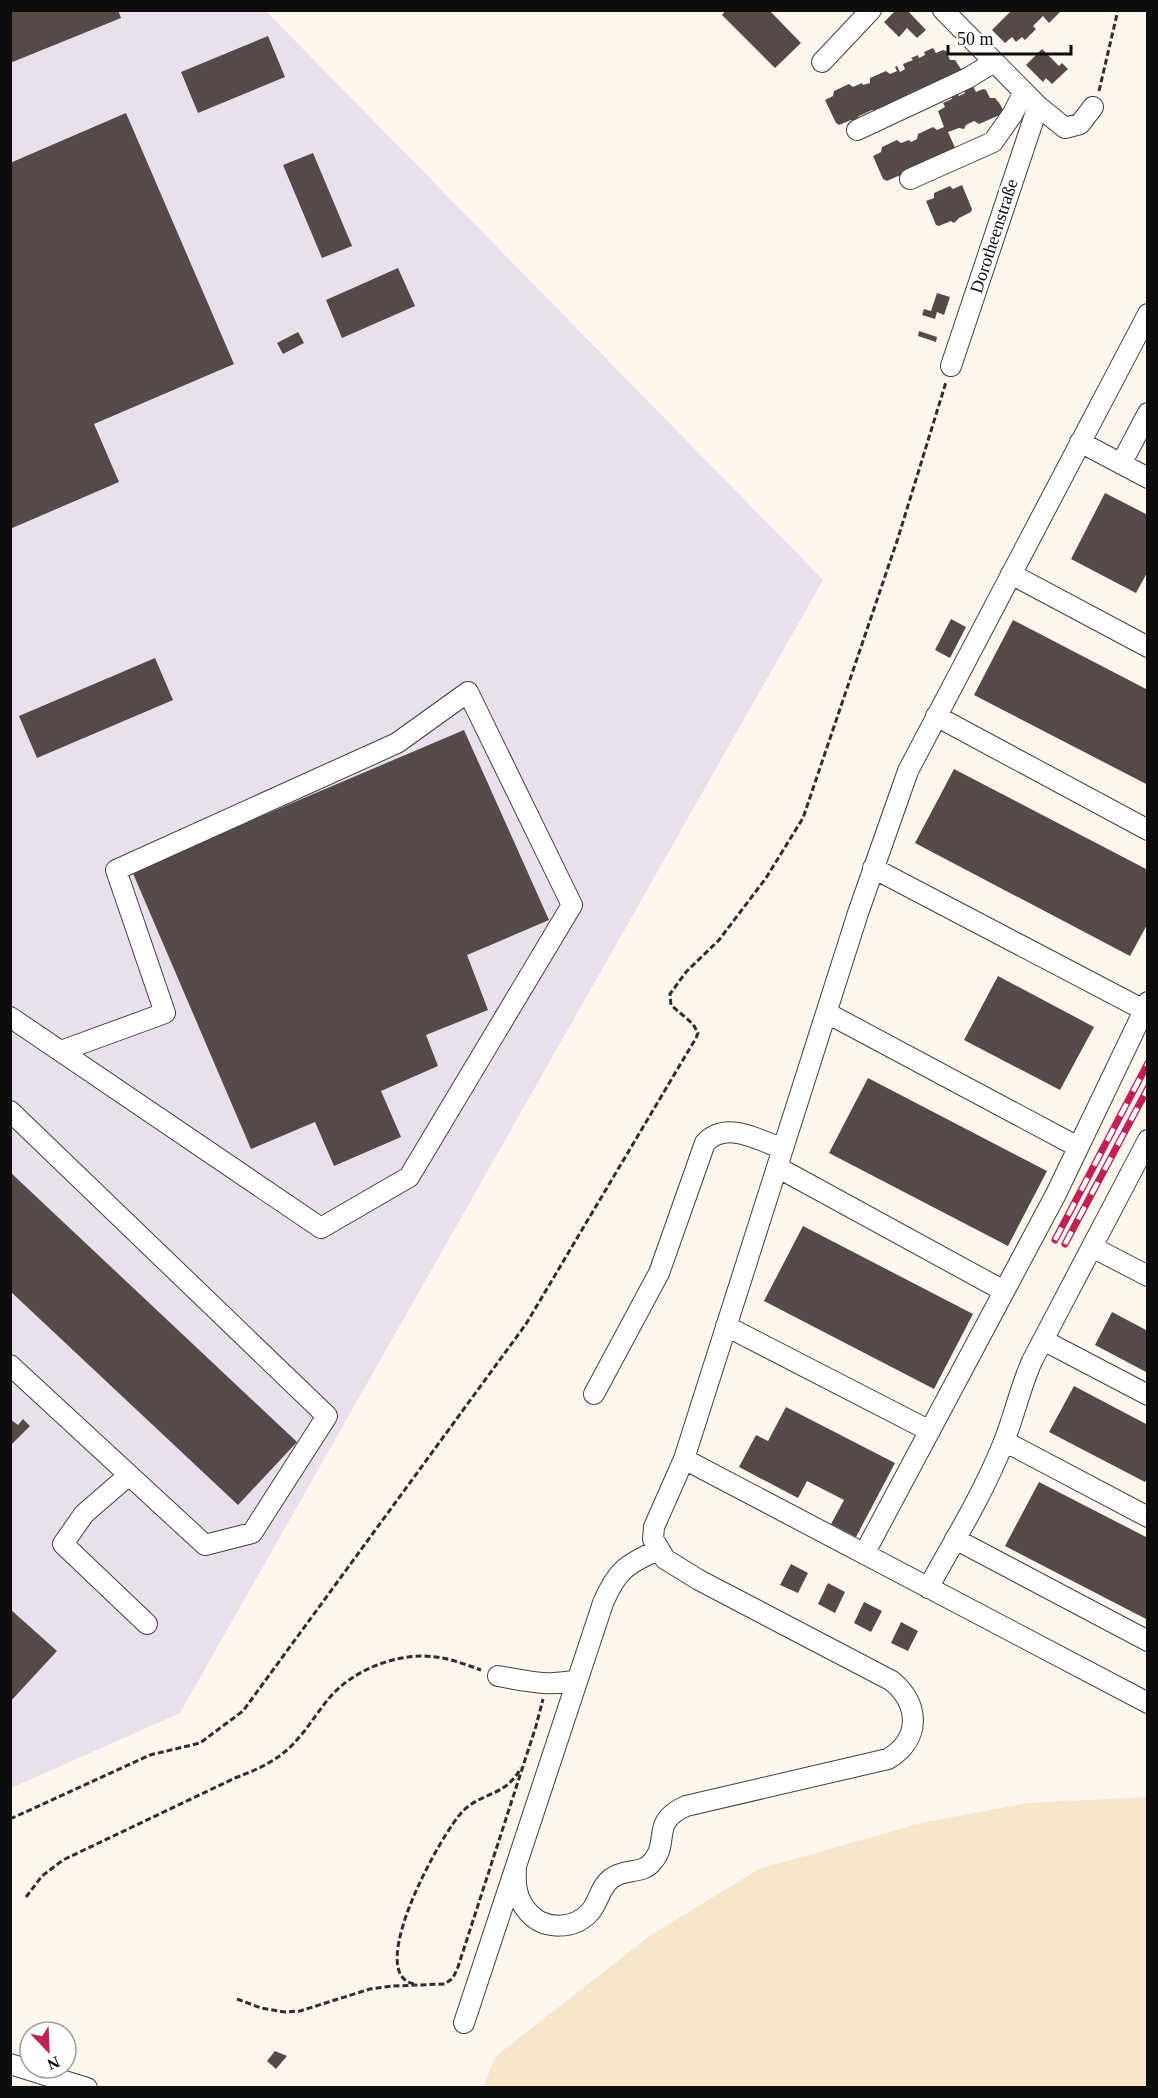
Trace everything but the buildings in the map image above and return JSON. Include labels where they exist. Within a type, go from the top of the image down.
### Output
[{"type":"street","points":[[822,62],[871,10]]},
{"type":"street","points":[[943,10],[1031,99],[1065,128],[1080,124],[1093,107]]},
{"type":"street","points":[[857,130],[968,78],[994,62]]},
{"type":"street","points":[[910,179],[993,142],[1012,115],[1031,99]]},
{"type":"street","name":"Dorotheenstraße","points":[[951,366],[1031,99]]},
{"type":"street","points":[[516,1866],[515,1886],[524,1908],[541,1923],[565,1926],[580,1920],[590,1912],[605,1884],[613,1876],[643,1870],[651,1864],[657,1856],[664,1825],[677,1810],[888,1759],[900,1752],[912,1733],[912,1712],[909,1700],[892,1681],[699,1580],[665,1559],[653,1539],[654,1527],[684,1459],[873,868],[908,771],[1148,314]]},
{"type":"street","points":[[1121,464],[1148,413]]},
{"type":"street","points":[[1080,442],[1148,478]]},
{"type":"street","points":[[1011,574],[1148,647]]},
{"type":"street","points":[[10,1017],[61,1052],[321,1228],[409,1178],[572,904],[468,692],[397,743],[116,870],[165,1013],[61,1052]]},
{"type":"street","points":[[936,716],[1148,830]]},
{"type":"street","points":[[864,1554],[1056,1194],[1146,1006],[873,868]]},
{"type":"street","points":[[827,1013],[1078,1147]]},
{"type":"street","points":[[10,1111],[327,1416],[252,1533],[205,1545],[10,1365]]},
{"type":"street","points":[[594,1394],[659,1273],[705,1143],[711,1136],[726,1131],[783,1149]]},
{"type":"street","points":[[928,1588],[990,1475],[1004,1441],[1022,1383],[1042,1340],[1148,1140]]},
{"type":"street","points":[[777,1167],[1004,1291]]},
{"type":"street","points":[[1092,1246],[1148,1276]]},
{"type":"street","points":[[726,1326],[930,1431]]},
{"type":"street","points":[[1042,1340],[1148,1395]]},
{"type":"street","points":[[1004,1441],[1148,1517]]},
{"type":"street","points":[[684,1459],[1148,1703]]},
{"type":"street","points":[[129,1475],[84,1514],[63,1544],[147,1624]]},
{"type":"street","points":[[955,1539],[1148,1641]]},
{"type":"street","points":[[464,2023],[610,1586],[631,1562],[658,1550]]},
{"type":"street","points":[[498,1676],[545,1684],[560,1684],[577,1680]]},
{"type":"street","points":[[10,2064],[87,2088]]},
{"type":"path","points":[[1093,107],[1099,92],[1118,10]]},
{"type":"path","points":[[10,1819],[150,1755],[200,1743],[243,1711],[526,1324],[696,1038],[698,1033],[693,1024],[671,1005],[670,994],[686,972],[719,940],[766,878],[803,818],[898,538],[951,366]]},
{"type":"path","points":[[26,1897],[42,1876],[63,1860],[276,1759],[300,1736],[333,1694],[364,1671],[380,1664],[421,1656],[438,1658],[498,1676]]},
{"type":"path","points":[[237,1999],[261,2008],[285,2012],[321,2005],[370,1989],[445,1984],[453,1978],[525,1761],[541,1709],[545,1684]]},
{"type":"path","points":[[421,1986],[408,1983],[401,1978],[396,1968],[397,1951],[400,1934],[431,1858],[461,1812],[469,1805],[511,1783],[525,1761]]},
{"type":"shaded area","points":[[11,11],[266,11],[823,580],[180,1713],[11,1788]]},
{"type":"shaded area","points":[[1147,1797],[1147,2087],[483,2087],[496,2056],[651,1935],[759,1869],[921,1823],[1028,1803]]},
{"type":"railway","points":[[1055,1240],[1148,1063]]},
{"type":"railway","points":[[1065,1244],[1148,1088]]}]
